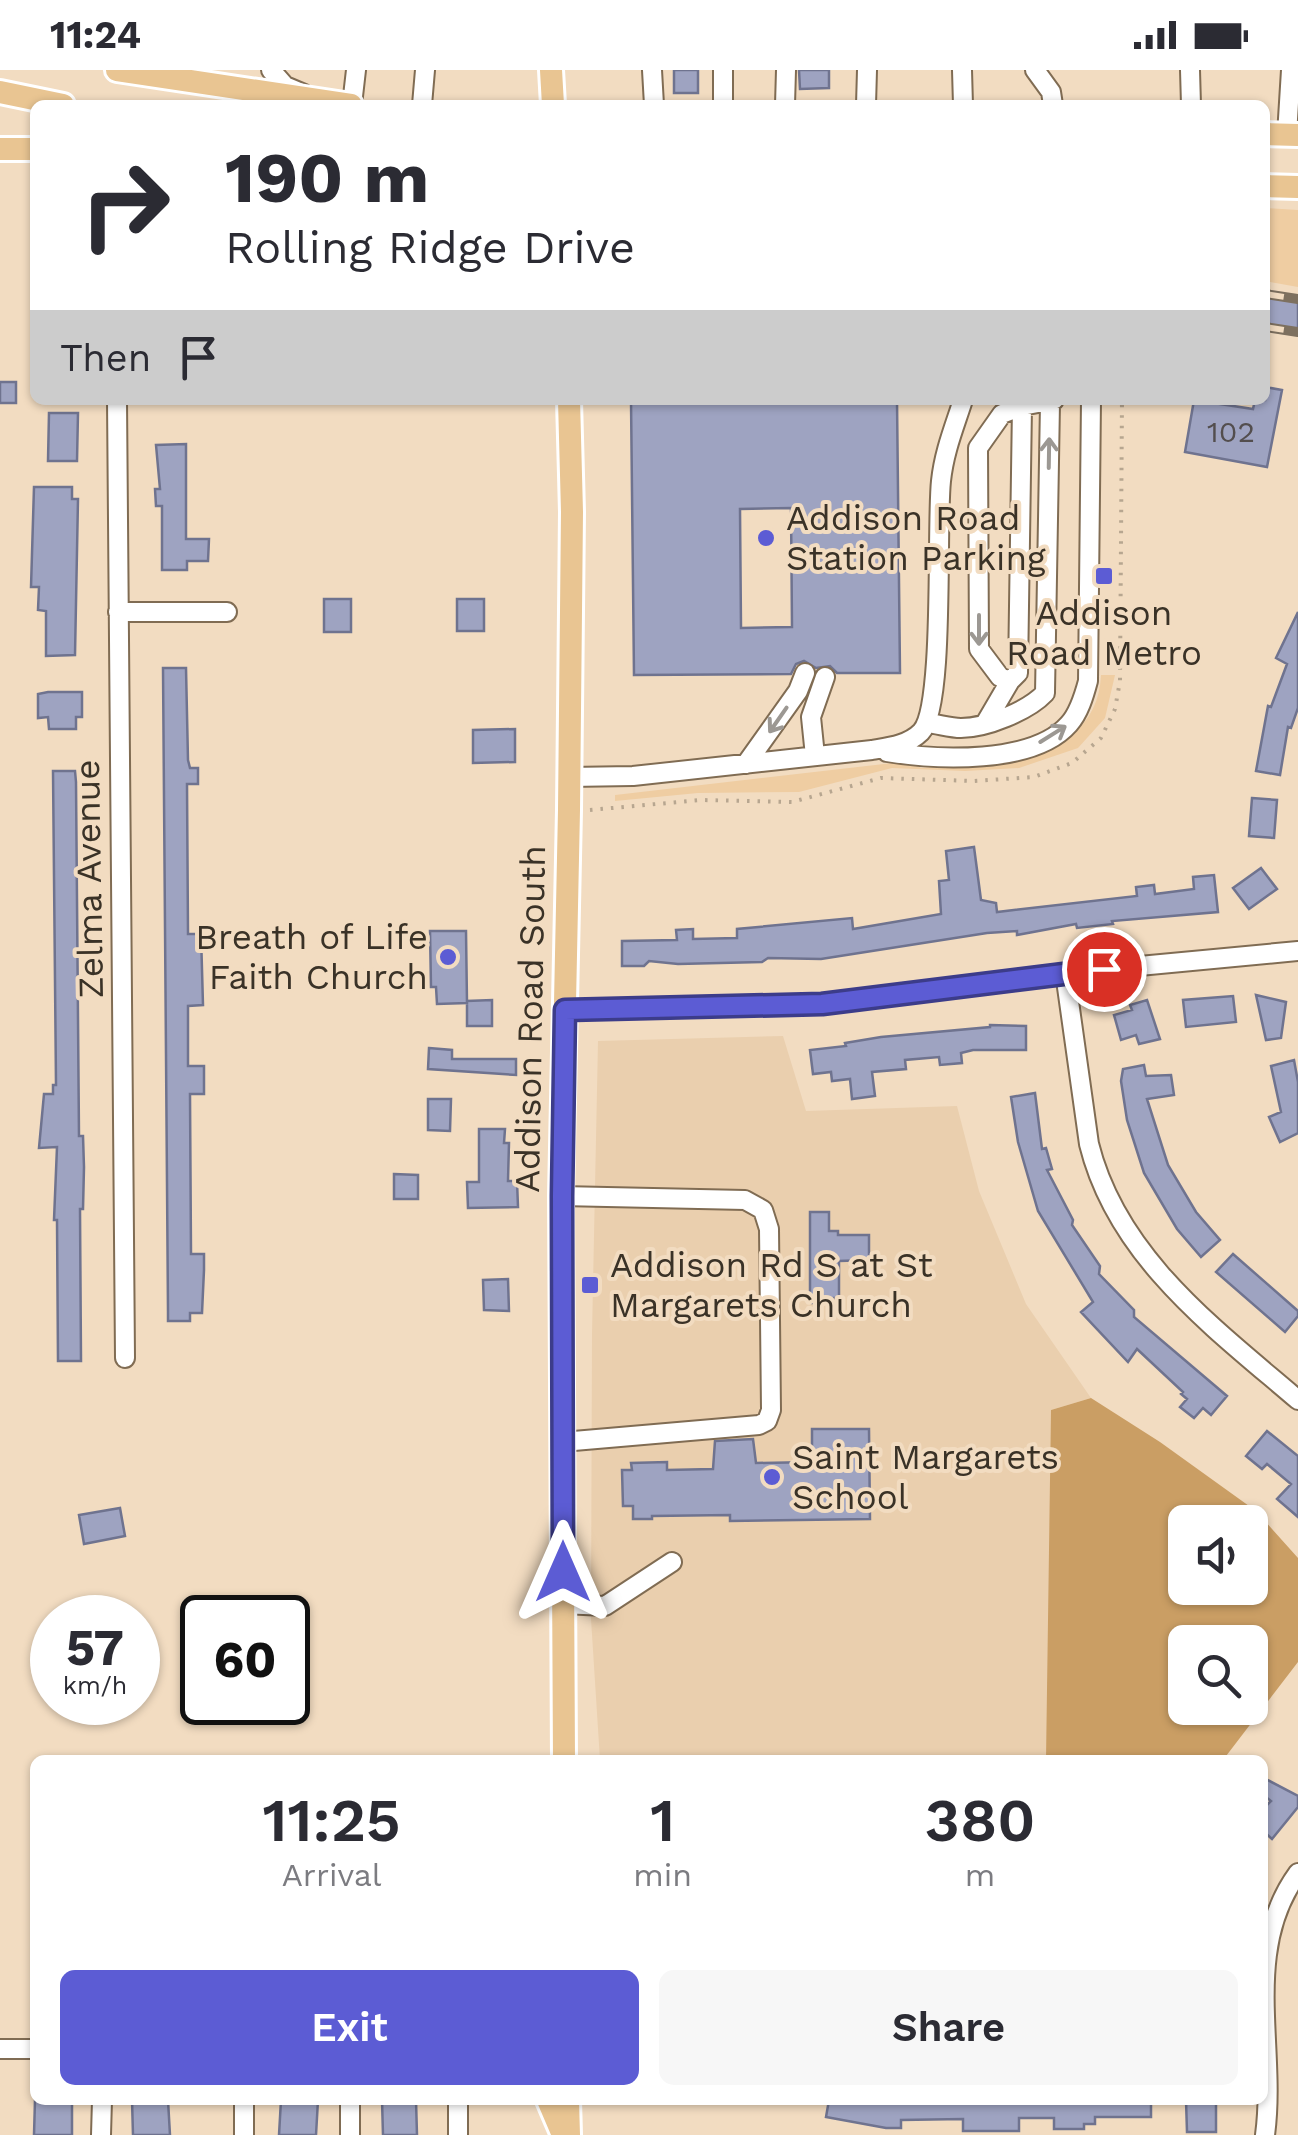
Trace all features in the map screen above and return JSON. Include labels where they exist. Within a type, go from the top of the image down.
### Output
[{"type":"main road","points":[[117,70],[318,100]]},
{"type":"main road","points":[[551,70],[553,100]]},
{"type":"main road","points":[[0,92],[39,100]]},
{"type":"main road","points":[[0,150],[30,149]]},
{"type":"main road","points":[[1270,186],[1298,187]]},
{"type":"main road","name":"Addison Road South","points":[[564,1755],[562,1196],[572,512],[569,405]]},
{"type":"main road","points":[[551,2105],[566,2135]]},
{"type":"main road","points":[[566,2135],[568,2105]]},
{"type":"street","points":[[271,70],[285,86],[318,100]]},
{"type":"street","points":[[353,100],[356,70]]},
{"type":"street","points":[[422,100],[425,70]]},
{"type":"street","points":[[652,70],[654,100]]},
{"type":"street","points":[[723,70],[723,100]]},
{"type":"street","points":[[785,100],[786,70]]},
{"type":"street","points":[[866,100],[867,70]]},
{"type":"street","points":[[962,70],[964,100]]},
{"type":"street","points":[[1034,70],[1051,92],[1052,100]]},
{"type":"street","points":[[1190,70],[1190,100]]},
{"type":"street","points":[[1284,135],[1291,70]]},
{"type":"street","name":"Zelma Avenue","points":[[116,405],[125,1358]]},
{"type":"street","points":[[569,777],[633,776],[872,750],[900,746],[921,733],[927,723],[934,686],[941,484],[948,439],[961,405]]},
{"type":"street","points":[[1010,681],[1000,678],[979,649],[978,448],[1002,414],[1030,405]]},
{"type":"street","points":[[927,723],[960,728],[986,722],[1035,704],[1045,693],[1052,405]]},
{"type":"street","points":[[872,750],[927,758],[996,754],[1046,740],[1070,724],[1086,690],[1091,405]]},
{"type":"street","points":[[986,722],[1018,673],[1022,406]]},
{"type":"street","points":[[118,612],[228,612]]},
{"type":"street","points":[[746,764],[805,674]]},
{"type":"street","points":[[815,756],[811,717],[825,677]]},
{"type":"street","points":[[927,723],[932,738],[942,748],[960,756]]},
{"type":"street","points":[[565,1010],[805,1005],[1298,950]]},
{"type":"street","points":[[1065,973],[1089,1144],[1095,1168],[1120,1219],[1139,1250],[1172,1289],[1298,1400]]},
{"type":"street","points":[[562,1196],[745,1200],[762,1210],[769,1229],[771,1396],[767,1420],[760,1425],[562,1442]]},
{"type":"street","points":[[563,1604],[605,1606],[672,1562]]},
{"type":"street","points":[[1268,1943],[1283,1896],[1298,1873]]},
{"type":"street","points":[[0,2049],[30,2049]]},
{"type":"street","points":[[101,2135],[102,2105]]},
{"type":"street","points":[[244,2105],[244,2135]]},
{"type":"street","points":[[350,2105],[350,2135]]},
{"type":"street","points":[[458,2105],[458,2135]]},
{"type":"street","points":[[1265,2105],[1265,2135]]},
{"type":"path","points":[[590,810],[702,800],[792,802],[881,778],[974,781],[1034,776],[1072,763],[1101,738],[1115,710],[1120,681],[1122,405]]},
{"type":"shaded area","points":[[1270,208],[1298,210],[1298,287],[1270,282]]},
{"type":"shaded area","points":[[1101,675],[1115,675],[1105,718],[1078,748],[1019,768],[965,771],[892,768],[799,792],[698,793],[615,801],[615,795],[910,761],[921,768],[1034,753],[1060,742],[1080,727],[1095,705]]},
{"type":"shaded area","points":[[783,1036],[806,1111],[957,1106],[979,1191],[1026,1304],[1091,1398],[1051,1410],[1048,1755],[600,1755],[591,1619],[598,1041]]},
{"type":"shaded area","points":[[1091,1398],[1248,1505],[1168,1505],[1168,1605],[1268,1605],[1268,1524],[1298,1558],[1298,1662],[1268,1701],[1268,1625],[1168,1625],[1168,1725],[1250,1725],[1227,1755],[1046,1755],[1051,1410]]},
{"type":"building","points":[[674,70],[698,70],[698,93],[674,93]]},
{"type":"building","points":[[799,70],[829,70],[829,88],[800,89]]},
{"type":"building","points":[[1270,295],[1298,300],[1298,332],[1270,327]]},
{"type":"building","points":[[0,382],[16,382],[16,403],[0,403]]},
{"type":"building","points":[[1270,388],[1282,390],[1267,467],[1185,452],[1193,405],[1253,409],[1254,405],[1270,405]]},
{"type":"building","name":"Addison Road Station Parking","points":[[631,405],[897,405],[900,673],[837,673],[830,666],[816,668],[804,661],[796,664],[791,674],[634,675]],"holes":[[[791,508],[792,627],[741,628],[740,509]]]},
{"type":"building","points":[[49,413],[78,413],[77,461],[48,461]]},
{"type":"building","points":[[186,444],[186,539],[209,539],[208,561],[187,561],[187,570],[162,570],[162,506],[156,506],[155,489],[160,489],[156,445]]},
{"type":"building","points":[[34,487],[72,487],[72,499],[78,499],[75,655],[46,656],[46,611],[38,610],[39,587],[31,587]]},
{"type":"building","points":[[324,599],[351,599],[351,632],[324,632]]},
{"type":"building","points":[[457,599],[484,599],[484,631],[457,631]]},
{"type":"building","points":[[1298,612],[1298,708],[1291,728],[1288,727],[1280,775],[1256,771],[1268,706],[1271,707],[1287,664],[1276,658]]},
{"type":"building","points":[[163,668],[186,668],[188,760],[190,768],[198,768],[198,784],[187,784],[188,934],[201,934],[203,1005],[188,1006],[188,1066],[204,1066],[204,1094],[190,1094],[191,1254],[204,1254],[204,1270],[202,1313],[190,1313],[190,1321],[168,1321]]},
{"type":"building","points":[[82,692],[82,717],[76,717],[76,729],[49,729],[48,717],[38,718],[38,694]]},
{"type":"building","points":[[515,729],[515,762],[473,763],[473,730]]},
{"type":"building","points":[[53,771],[75,771],[76,782],[79,1136],[83,1136],[84,1167],[80,1209],[81,1361],[58,1361],[54,1220],[57,1147],[39,1148],[44,1094],[53,1094],[56,1085]]},
{"type":"building","points":[[1252,798],[1277,800],[1274,838],[1249,836]]},
{"type":"building","points":[[974,847],[981,900],[996,903],[997,912],[1137,896],[1136,887],[1154,885],[1155,894],[1194,889],[1193,877],[1214,875],[1218,912],[1112,921],[1113,924],[1077,928],[1076,924],[1017,935],[1017,931],[987,933],[821,959],[678,964],[649,961],[644,966],[622,966],[622,941],[677,940],[676,930],[693,929],[693,939],[737,938],[737,929],[852,918],[853,929],[941,914],[939,881],[949,880],[946,851]]},
{"type":"building","points":[[1261,868],[1277,889],[1249,909],[1233,888]]},
{"type":"building","points":[[430,931],[466,931],[467,1003],[437,1004],[436,987],[431,987]]},
{"type":"building","points":[[1256,995],[1286,1002],[1281,1038],[1266,1040]]},
{"type":"building","points":[[1233,996],[1236,1022],[1186,1027],[1183,1000]]},
{"type":"building","points":[[492,1000],[492,1026],[467,1026],[467,1001]]},
{"type":"building","points":[[1147,1000],[1160,1039],[1139,1044],[1136,1035],[1121,1040],[1114,1015]]},
{"type":"building","points":[[990,1025],[1026,1026],[1026,1050],[973,1050],[961,1053],[962,1063],[940,1065],[939,1057],[905,1060],[906,1069],[872,1072],[875,1096],[852,1099],[850,1079],[832,1081],[831,1072],[813,1074],[810,1050],[881,1037]]},
{"type":"building","points":[[429,1048],[452,1050],[452,1059],[516,1059],[516,1075],[428,1069]]},
{"type":"building","points":[[1294,1060],[1298,1133],[1280,1142],[1269,1117],[1281,1112],[1271,1066]]},
{"type":"building","points":[[1144,1065],[1146,1076],[1171,1075],[1174,1095],[1147,1099],[1168,1165],[1196,1212],[1220,1240],[1201,1257],[1177,1229],[1144,1173],[1127,1120],[1123,1069]]},
{"type":"building","points":[[1035,1093],[1042,1149],[1046,1148],[1052,1169],[1047,1170],[1072,1225],[1100,1266],[1099,1274],[1134,1310],[1134,1317],[1227,1396],[1211,1415],[1203,1408],[1194,1418],[1180,1407],[1187,1399],[1183,1392],[1137,1349],[1128,1362],[1081,1312],[1093,1302],[1038,1211],[1018,1142],[1011,1097]]},
{"type":"building","points":[[428,1099],[451,1099],[450,1131],[428,1130]]},
{"type":"building","points":[[479,1129],[505,1129],[504,1143],[509,1143],[508,1181],[517,1181],[518,1207],[468,1208],[467,1182],[479,1182]]},
{"type":"building","points":[[394,1174],[418,1175],[418,1199],[394,1199]]},
{"type":"building","points":[[810,1212],[829,1212],[829,1231],[838,1231],[838,1235],[869,1235],[869,1260],[839,1261],[839,1298],[834,1298],[834,1302],[812,1303],[810,1299]]},
{"type":"building","points":[[1233,1254],[1298,1311],[1285,1332],[1216,1272]]},
{"type":"building","points":[[508,1279],[509,1311],[484,1310],[483,1280]]},
{"type":"building","points":[[812,1429],[869,1429],[870,1519],[730,1521],[730,1515],[633,1519],[633,1506],[623,1506],[622,1470],[632,1470],[631,1463],[667,1462],[667,1470],[713,1469],[715,1441],[753,1439],[756,1463],[812,1462]]},
{"type":"building","points":[[1267,1431],[1298,1456],[1298,1517],[1277,1499],[1291,1484],[1267,1464],[1262,1469],[1246,1456]]},
{"type":"building","points":[[120,1508],[125,1536],[84,1544],[79,1515]]},
{"type":"building","points":[[1268,1780],[1298,1796],[1298,1807],[1272,1839],[1268,1835]]},
{"type":"building","points":[[35,2105],[72,2105],[72,2135],[34,2135]]},
{"type":"building","points":[[132,2105],[168,2105],[170,2135],[133,2135]]},
{"type":"building","points":[[281,2105],[318,2105],[316,2135],[279,2135]]},
{"type":"building","points":[[382,2105],[416,2105],[417,2135],[383,2135]]},
{"type":"building","points":[[828,2105],[1151,2105],[1151,2117],[1095,2117],[1095,2124],[1084,2124],[1084,2129],[1054,2129],[1054,2118],[1019,2118],[1019,2131],[963,2131],[963,2119],[901,2120],[901,2128],[886,2128],[826,2117]]},
{"type":"building","points":[[1186,2105],[1216,2105],[1216,2132],[1187,2132]]},
{"type":"railway","points":[[1270,295],[1298,299]]},
{"type":"railway","points":[[1270,328],[1298,332]]},
{"type":"place","name":"Addison Road Station Parking","points":[[766,538]]},
{"type":"place","name":"Addison Road Metro","points":[[1104,576]]},
{"type":"place","name":"Breath of Life Faith Church","points":[[448,957]]},
{"type":"place","name":"Addison Rd S at St Margarets Church","points":[[590,1285]]},
{"type":"place","name":"Saint Margarets School","points":[[772,1477]]},
{"type":"route","points":[[563,1572],[565,1010],[772,1008],[1104,969]]}]
